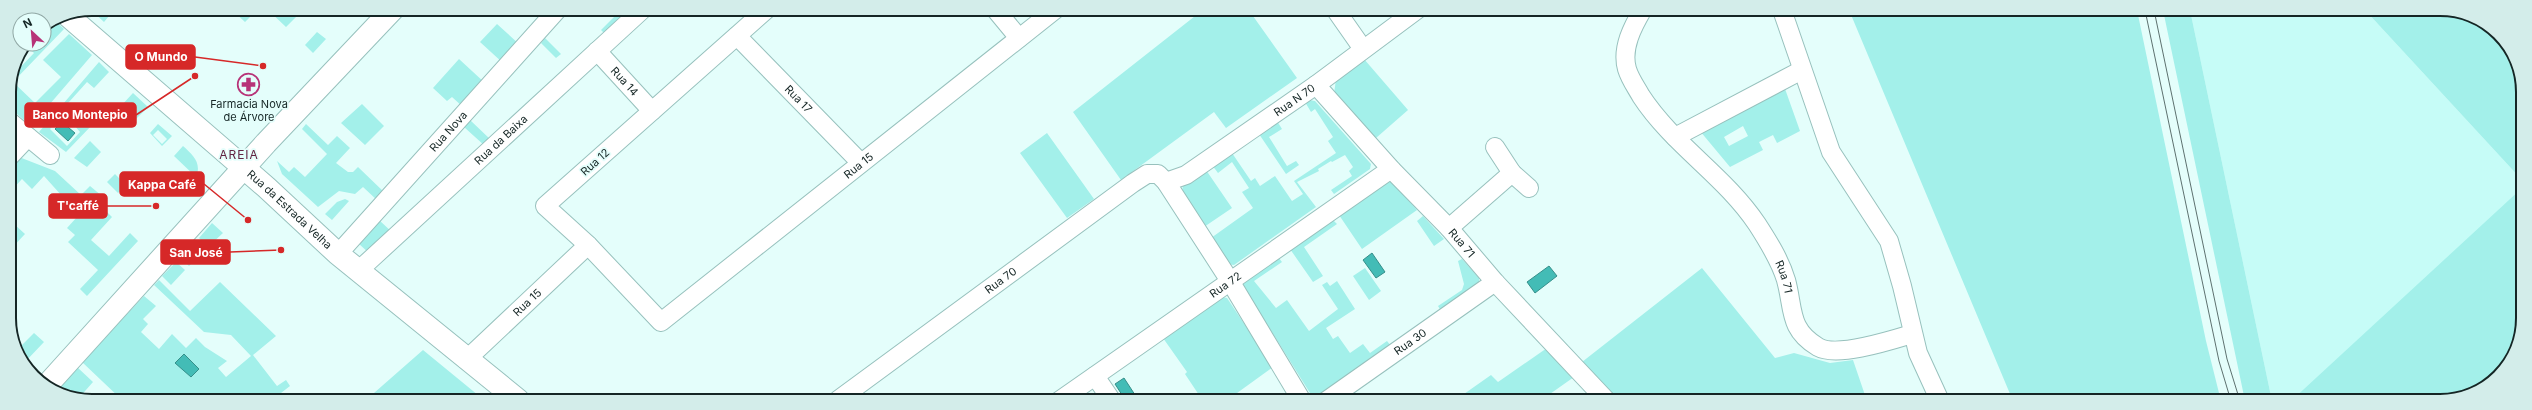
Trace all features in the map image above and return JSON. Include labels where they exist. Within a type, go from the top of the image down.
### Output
[{"type":"street","points":[[50,381],[370,16]]},
{"type":"street","points":[[38,372],[386,16]]},
{"type":"street","name":"Rua Nova","points":[[338,254],[547,16]]},
{"type":"street","name":"Rua da Baixa","points":[[358,271],[635,16]]},
{"type":"street","name":"Rua 12","points":[[661,322],[588,245],[545,206],[759,16]]},
{"type":"street","points":[[1001,16],[1019,38]]},
{"type":"street","name":"Rua 15","points":[[661,322],[860,162],[1047,16]]},
{"type":"street","points":[[1340,16],[1363,49]]},
{"type":"street","name":"Rua N 70","points":[[1166,182],[1186,175],[1316,85],[1408,16]]},
{"type":"street","name":"Rua 71","points":[[1640,16],[1632,29],[1628,42],[1625,55],[1627,69],[1647,104],[1675,137],[1746,209],[1766,238],[1786,280],[1792,317],[1803,337],[1820,348],[1838,350],[1854,349],[1912,334]]},
{"type":"street","points":[[1784,16],[1831,152],[1888,242],[1902,286],[1912,334],[1937,394]]},
{"type":"street","name":"Rua da Estrada Velha","points":[[71,19],[240,165],[338,254],[466,360],[510,394]]},
{"type":"street","name":"Rua 17","points":[[737,36],[860,162]]},
{"type":"street","name":"Rua 14","points":[[597,51],[652,111]]},
{"type":"street","points":[[1675,137],[1802,70]]},
{"type":"street","name":"Rua 71","points":[[1316,85],[1391,169],[1449,228],[1495,282],[1600,394]]},
{"type":"street","points":[[16,127],[50,155]]},
{"type":"street","points":[[16,150],[28,137]]},
{"type":"street","points":[[1495,147],[1512,173],[1529,188]]},
{"type":"street","name":"Rua 72","points":[[1069,394],[1391,169]]},
{"type":"street","points":[[1449,228],[1512,173]]},
{"type":"street","name":"Rua 70","points":[[846,394],[1133,183],[1147,174],[1158,174],[1166,182]]},
{"type":"street","points":[[1166,182],[1230,281],[1298,394]]},
{"type":"street","name":"Rua 15","points":[[466,360],[588,245]]},
{"type":"street","name":"Rua 30","points":[[1336,394],[1495,282]]},
{"type":"street","points":[[1094,376],[1107,394]]},
{"type":"shaded area","points":[[98,16],[109,16],[104,22]]},
{"type":"shaded area","points":[[239,16],[251,16],[245,22]]},
{"type":"shaded area","points":[[274,16],[297,16],[286,27]]},
{"type":"shaded area","points":[[615,16],[624,16],[605,34],[601,30]]},
{"type":"shaded area","points":[[1195,16],[1253,16],[1297,78],[1226,128],[1214,112],[1121,180],[1073,112]]},
{"type":"shaded area","points":[[1852,16],[2138,16],[2206,341],[2219,394],[2010,394]]},
{"type":"shaded area","points":[[2164,16],[2191,16],[2271,394],[2244,394]]},
{"type":"shaded area","points":[[2191,16],[2371,16],[2516,174],[2516,222],[2330,394],[2271,394]]},
{"type":"shaded area","points":[[2371,16],[2450,17],[2474,24],[2494,38],[2506,54],[2515,77],[2516,174]]},
{"type":"shaded area","points":[[58,24],[64,29],[52,41],[52,28]]},
{"type":"shaded area","points":[[497,24],[520,45],[503,63],[480,42]]},
{"type":"shaded area","points":[[317,32],[326,39],[313,53],[305,45]]},
{"type":"shaded area","points":[[69,34],[92,55],[31,126],[16,113],[16,85],[35,103],[61,77],[43,60]]},
{"type":"shaded area","points":[[545,38],[561,54],[556,58],[541,43]]},
{"type":"shaded area","points":[[33,52],[42,52],[17,78],[20,68],[34,53]]},
{"type":"shaded area","points":[[459,59],[485,83],[463,107],[452,97],[447,101],[433,88]]},
{"type":"shaded area","points":[[1364,59],[1408,110],[1376,138],[1334,94],[1336,79]]},
{"type":"shaded area","points":[[99,62],[109,72],[94,88],[87,82],[60,112],[63,115],[50,129],[67,146],[80,132],[74,125],[84,113],[94,123],[66,152],[39,132]]},
{"type":"shaded area","points":[[1784,86],[1800,131],[1777,143],[1773,135],[1759,142],[1763,150],[1730,167],[1700,131]],"holes":[[[1743,126],[1748,136],[1729,146],[1724,137]]]},
{"type":"shaded area","points":[[133,93],[148,107],[129,126],[126,124],[131,118],[120,107]]},
{"type":"shaded area","points":[[1309,100],[1315,101],[1371,164],[1370,169],[1334,194],[1331,190],[1352,176],[1349,171],[1353,167],[1345,155],[1332,162],[1331,161],[1318,169],[1319,171],[1297,182],[1316,207],[1234,265],[1227,264],[1211,238],[1253,208],[1242,192],[1249,188],[1232,162],[1218,173],[1212,165],[1232,153],[1251,181],[1255,178],[1260,186],[1275,176],[1292,201],[1303,194],[1294,181],[1336,153],[1328,141],[1333,137],[1315,109],[1311,112],[1305,102]]},
{"type":"shaded area","points":[[362,104],[384,126],[365,145],[341,123]]},
{"type":"shaded area","points":[[470,120],[491,140],[485,146],[464,127]]},
{"type":"shaded area","points":[[1277,121],[1282,129],[1269,137],[1287,166],[1296,161],[1299,165],[1286,174],[1259,134]]},
{"type":"shaded area","points":[[62,122],[75,133],[68,141],[55,129]]},
{"type":"shaded area","points":[[158,124],[172,136],[162,146],[150,133]],"holes":[[[158,130],[167,139],[162,144],[153,135]]]},
{"type":"shaded area","points":[[306,124],[328,145],[337,136],[350,148],[336,163],[348,172],[353,172],[358,167],[385,193],[378,201],[363,187],[355,194],[339,191],[318,207],[282,174],[277,161],[289,172],[294,167],[305,177],[327,154],[302,129]]},
{"type":"shaded area","points":[[1047,133],[1094,199],[1067,218],[1020,153]]},
{"type":"shaded area","points":[[90,141],[101,152],[87,167],[74,158]]},
{"type":"shaded area","points":[[183,146],[196,160],[198,172],[196,177],[174,156]]},
{"type":"shaded area","points":[[19,157],[55,171],[81,195],[71,206],[44,176],[32,189],[22,179],[16,186],[16,160]]},
{"type":"shaded area","points":[[1206,170],[1232,208],[1204,227],[1182,192],[1183,185]]},
{"type":"shaded area","points":[[115,174],[126,185],[118,193],[107,182]]},
{"type":"shaded area","points":[[1386,182],[1392,182],[1417,210],[1362,249],[1339,215]]},
{"type":"shaded area","points":[[90,186],[102,196],[97,200],[88,200],[81,195]]},
{"type":"shaded area","points":[[2516,194],[2515,333],[2506,356],[2494,372],[2478,384],[2455,393],[2299,394]]},
{"type":"shaded area","points":[[345,199],[349,201],[332,220],[325,214],[337,202]]},
{"type":"shaded area","points":[[88,205],[102,207],[112,217],[91,240],[109,256],[130,233],[138,241],[87,296],[80,289],[98,270],[68,242],[75,235],[67,228]]},
{"type":"shaded area","points":[[1423,216],[1444,239],[1434,246],[1417,221]]},
{"type":"shaded area","points":[[1332,219],[1337,224],[1304,247],[1323,276],[1313,282],[1290,249]]},
{"type":"shaded area","points":[[379,220],[393,233],[370,254],[358,243]]},
{"type":"shaded area","points":[[212,223],[223,233],[208,247],[199,238]]},
{"type":"shaded area","points":[[16,226],[25,234],[16,244]]},
{"type":"shaded area","points":[[196,241],[205,250],[189,266],[180,257]]},
{"type":"shaded area","points":[[1372,253],[1385,272],[1376,278],[1363,260]]},
{"type":"shaded area","points":[[1278,257],[1282,262],[1254,281],[1276,308],[1287,300],[1309,331],[1338,309],[1322,285],[1327,282],[1330,286],[1337,281],[1355,309],[1326,328],[1333,339],[1338,336],[1350,353],[1363,344],[1370,353],[1387,341],[1391,346],[1323,394],[1310,393],[1243,286],[1244,280]]},
{"type":"shaded area","points":[[1462,259],[1479,278],[1479,285],[1441,311],[1438,306],[1462,290],[1464,284],[1458,261]]},
{"type":"shaded area","points":[[176,262],[185,270],[171,285],[162,276]]},
{"type":"shaded area","points":[[1549,266],[1557,276],[1535,293],[1527,282]]},
{"type":"shaded area","points":[[1365,268],[1381,291],[1369,300],[1353,276]]},
{"type":"shaded area","points":[[1702,268],[1775,358],[1794,353],[1830,363],[1853,360],[1865,394],[1611,394],[1582,362]]},
{"type":"shaded area","points":[[159,280],[190,311],[220,282],[276,336],[253,355],[277,386],[286,380],[290,386],[280,394],[116,394],[82,362],[144,296],[156,306],[143,319],[148,324],[141,332],[159,349],[172,334],[186,348],[196,338],[205,347],[227,361],[218,368],[226,377],[251,356],[231,335],[204,332],[154,285]]},
{"type":"shaded area","points":[[1222,297],[1227,298],[1273,367],[1236,394],[1198,394],[1185,374],[1187,372],[1163,338]]},
{"type":"shaded area","points":[[34,333],[44,342],[28,359],[22,346]]},
{"type":"shaded area","points":[[1547,348],[1574,377],[1550,394],[1464,394],[1491,375],[1498,382]]},
{"type":"shaded area","points":[[423,350],[477,394],[373,394]]},
{"type":"shaded area","points":[[184,354],[199,369],[191,377],[175,363]]},
{"type":"shaded area","points":[[77,367],[93,382],[83,393],[59,387]]},
{"type":"shaded area","points":[[1124,378],[1134,394],[1121,394],[1115,384]]},
{"type":"tram line","points":[[2146,16],[2219,361],[2229,394]]},
{"type":"tram line","points":[[2155,16],[2227,359],[2238,394]]},
{"type":"place","name":"O Mundo","points":[[263,66]]},
{"type":"place","name":"Banco Montepio","points":[[195,76]]},
{"type":"place","name":"Farmacia Nova de Árvore","points":[[249,84]]},
{"type":"place","name":"T'caffé","points":[[156,206]]},
{"type":"place","name":"Kappa Café","points":[[248,220]]},
{"type":"place","name":"San José","points":[[281,250]]},
{"type":"district","name":"AREIA","points":[[239,155]]}]
